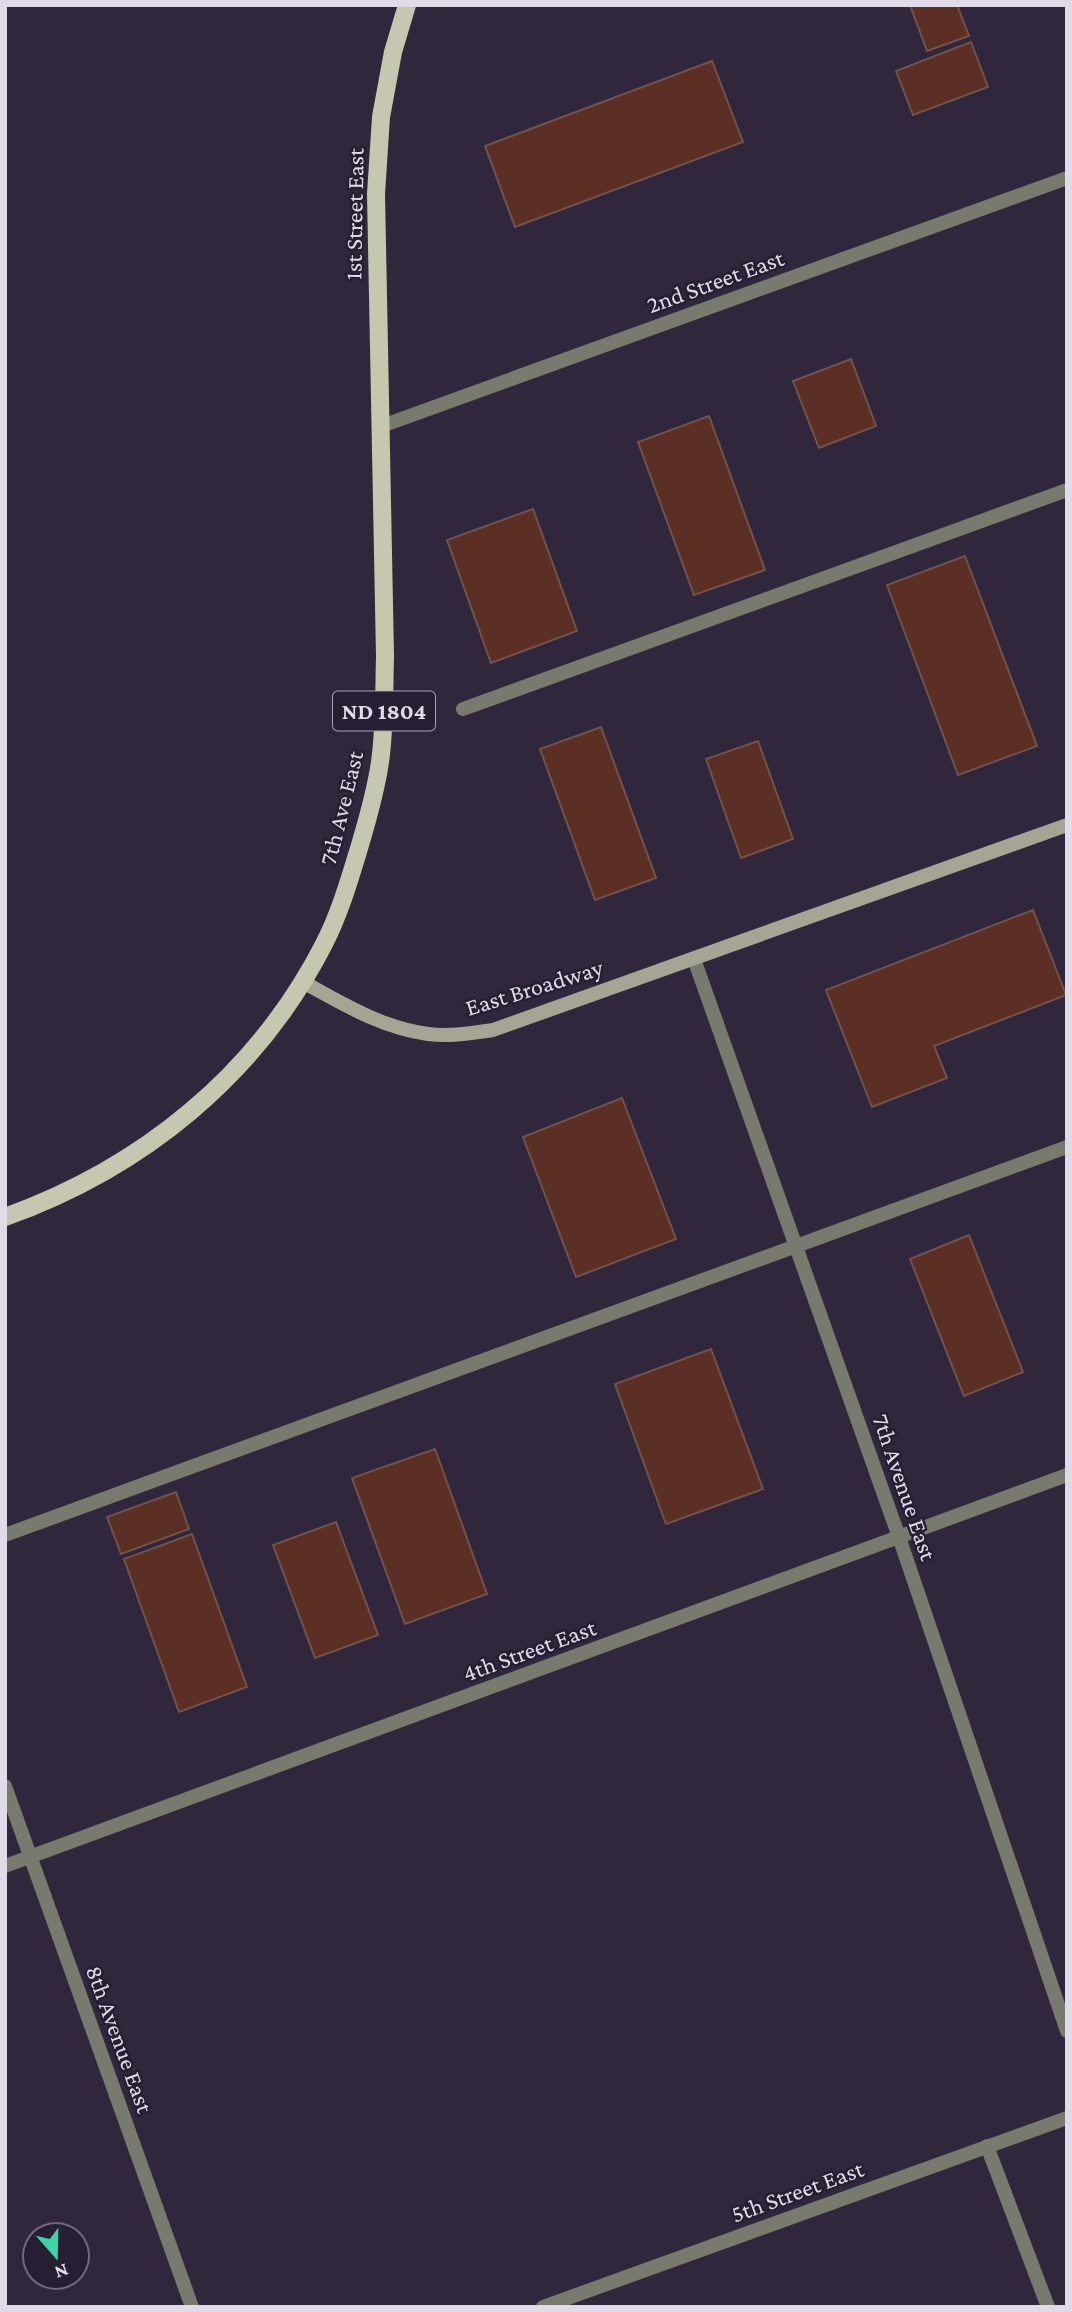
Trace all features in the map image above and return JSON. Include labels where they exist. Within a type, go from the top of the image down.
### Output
[{"type":"main road","name":"1st Street East","points":[[379,427],[376,194],[380,130],[393,52],[407,5]]},
{"type":"main road","name":"7th Ave East","points":[[303,982],[325,942],[352,872],[380,763],[385,656],[379,427]]},
{"type":"main road","name":"East Broadway","points":[[303,982],[363,1015],[396,1027],[429,1034],[460,1035],[494,1030],[1067,825]]},
{"type":"main road","name":"ND 1804","points":[[5,1217],[67,1191],[123,1161],[177,1124],[227,1078],[269,1031],[303,982]]},
{"type":"street","name":"2nd Street East","points":[[379,427],[1067,178]]},
{"type":"street","points":[[463,709],[1067,490]]},
{"type":"street","name":"7th Avenue East","points":[[694,959],[899,1537],[1067,2031]]},
{"type":"street","points":[[5,1535],[1067,1147]]},
{"type":"street","name":"4th Street East","points":[[5,1866],[1067,1475]]},
{"type":"street","name":"8th Avenue East","points":[[5,1786],[192,2307]]},
{"type":"street","name":"5th Street East","points":[[543,2307],[1067,2118]]},
{"type":"street","points":[[987,2146],[1048,2307]]},
{"type":"building","points":[[910,5],[957,5],[969,36],[927,51]]},
{"type":"building","points":[[971,42],[988,87],[913,115],[896,71]]},
{"type":"building","points":[[712,61],[743,142],[515,227],[485,146]]},
{"type":"building","points":[[851,359],[876,426],[819,448],[793,381]]},
{"type":"building","points":[[709,416],[765,570],[694,595],[638,442]]},
{"type":"building","points":[[533,509],[577,631],[491,663],[447,540]]},
{"type":"building","points":[[965,556],[1037,746],[958,775],[887,585]]},
{"type":"building","points":[[601,727],[656,878],[595,900],[540,749]]},
{"type":"building","points":[[758,741],[793,839],[741,858],[706,759]]},
{"type":"building","points":[[1033,910],[1066,995],[934,1046],[947,1078],[872,1107],[826,990]]},
{"type":"building","points":[[622,1098],[676,1239],[576,1277],[523,1137]]},
{"type":"building","points":[[969,1235],[1023,1372],[964,1396],[910,1259]]},
{"type":"building","points":[[711,1349],[763,1489],[666,1524],[615,1384]]},
{"type":"building","points":[[435,1449],[487,1594],[405,1624],[352,1478]]},
{"type":"building","points":[[176,1492],[189,1529],[121,1554],[107,1517]]},
{"type":"building","points":[[336,1522],[378,1635],[315,1658],[273,1545]]},
{"type":"building","points":[[192,1534],[247,1687],[179,1712],[124,1559]]}]
